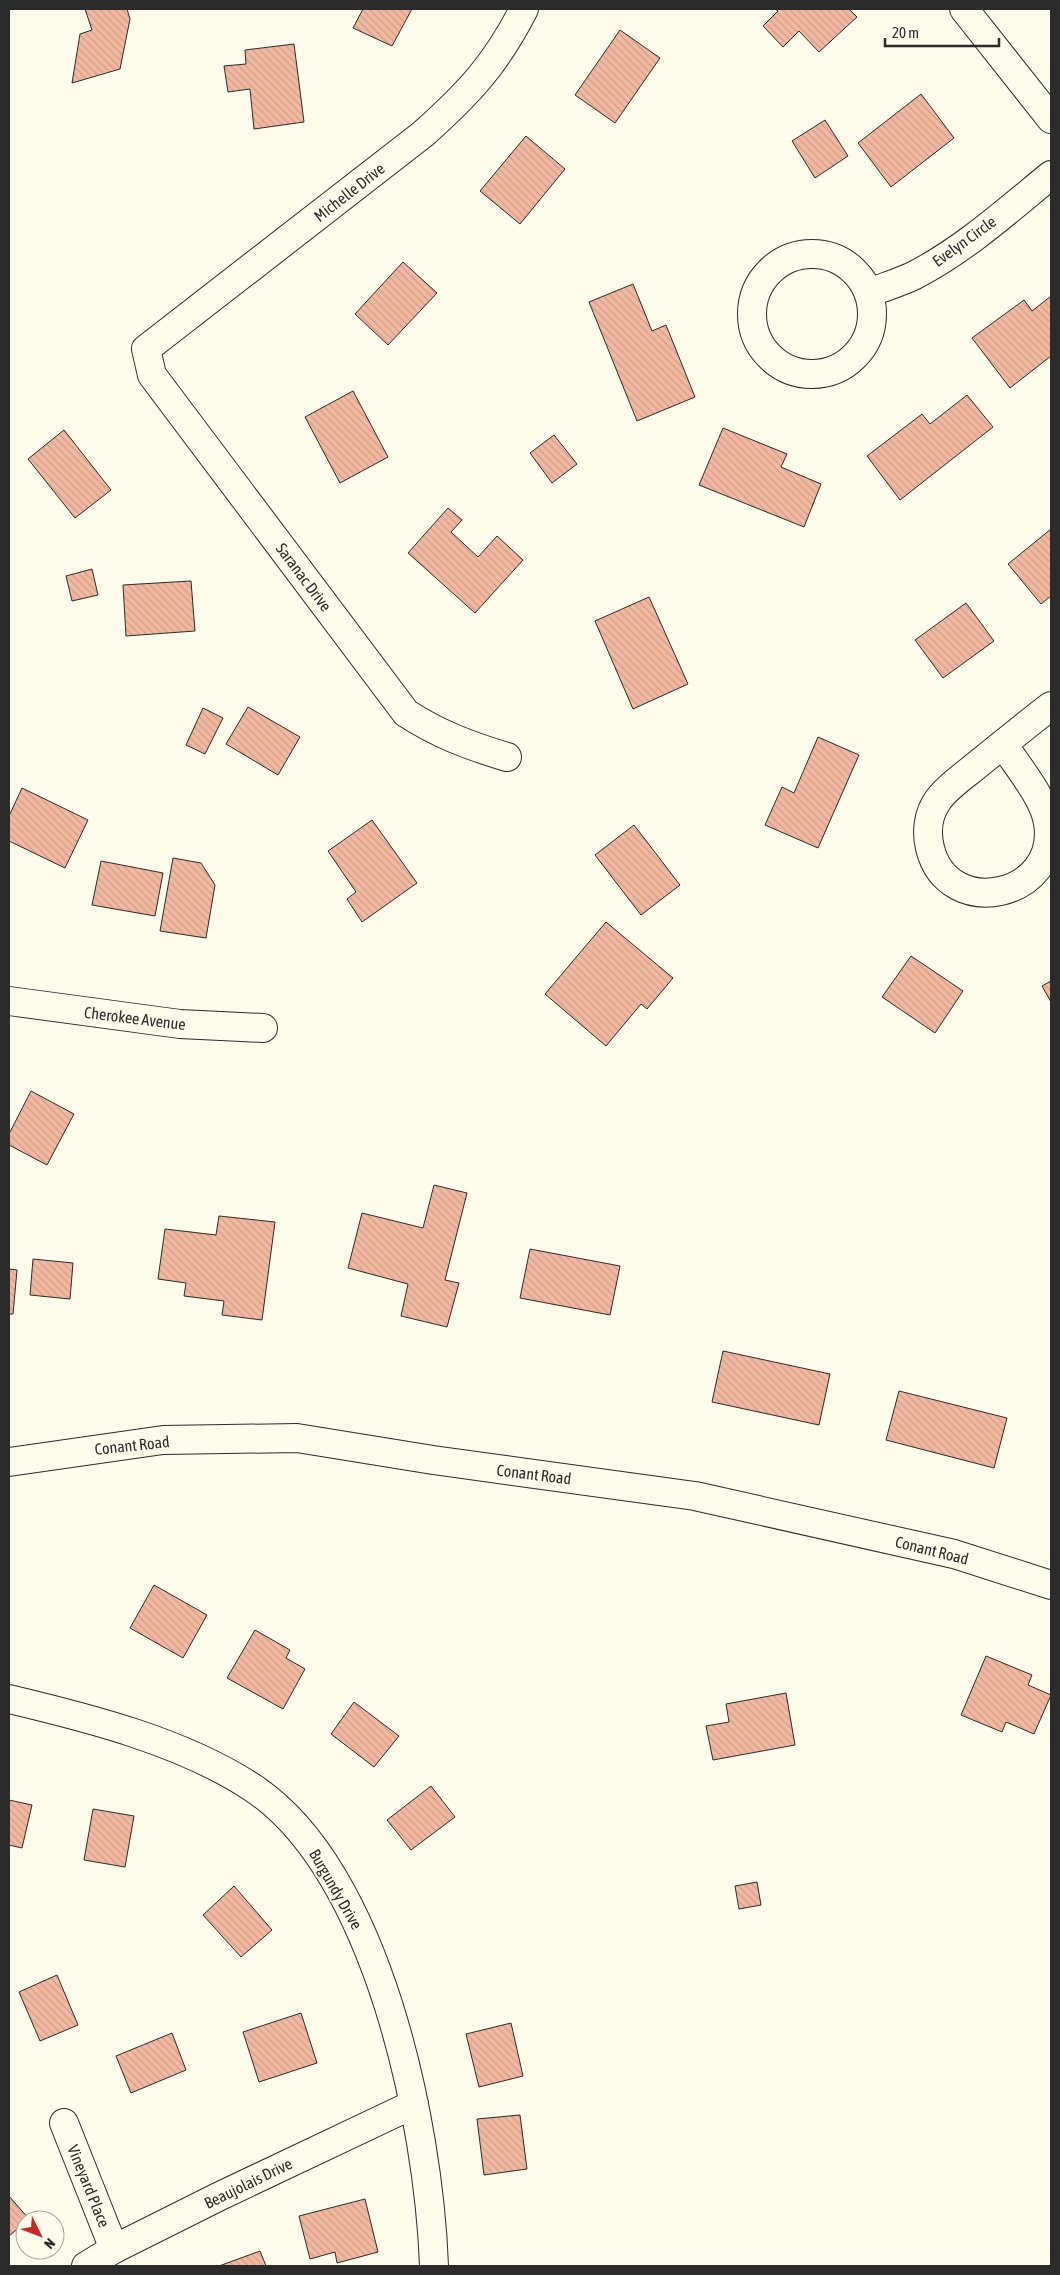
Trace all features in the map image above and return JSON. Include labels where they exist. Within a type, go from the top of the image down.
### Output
[{"type":"street","name":"Michelle Drive","points":[[146,348],[423,134],[457,104],[487,71],[510,36],[524,9]]},
{"type":"street","points":[[964,9],[1051,119]]},
{"type":"street","name":"Evelyn Circle","points":[[868,293],[914,275],[963,245],[1051,175]]},
{"type":"street","points":[[810,254],[828,256],[846,264],[860,277],[868,293],[872,314],[869,334],[858,353],[842,366],[822,374],[801,373],[782,366],[766,353],[755,335],[752,317],[754,297],[762,280],[774,267],[791,257],[810,254]]},
{"type":"street","name":"Saranac Drive","points":[[146,348],[152,375],[406,713],[434,731],[470,746],[507,757]]},
{"type":"street","points":[[1003,744],[1041,803],[1048,822],[1048,843],[1041,863],[1028,879],[1012,889],[993,894],[974,892],[956,885],[942,873],[932,856],[928,838],[930,819],[937,801],[950,787],[1003,744],[1051,706]]},
{"type":"street","name":"Cherokee Avenue","points":[[9,1000],[180,1024],[263,1028]]},
{"type":"street","name":"Conant Road","points":[[9,1462],[162,1440],[297,1438],[433,1460],[695,1496],[954,1554],[1051,1585]]},
{"type":"street","name":"Burgundy Drive","points":[[9,1699],[100,1724],[174,1749],[209,1764],[254,1788],[285,1814],[315,1849],[342,1894],[368,1947],[393,2015],[414,2104],[428,2187],[434,2266]]},
{"type":"street","name":"Beaujolais Drive","points":[[86,2266],[114,2249],[414,2104]]},
{"type":"street","name":"Vineyard Place","points":[[64,2123],[114,2249]]},
{"type":"building","points":[[85,9],[127,9],[130,19],[120,69],[72,83],[80,34],[92,30]]},
{"type":"building","points":[[363,9],[412,9],[392,46],[353,28]]},
{"type":"building","points":[[775,9],[849,9],[857,17],[819,52],[799,31],[783,47],[763,26],[778,11]]},
{"type":"building","points":[[620,30],[660,58],[615,123],[575,95]]},
{"type":"building","points":[[294,44],[304,122],[254,129],[250,89],[228,92],[224,66],[246,64],[245,50]]},
{"type":"building","points":[[921,94],[954,138],[891,187],[858,143]]},
{"type":"building","points":[[825,120],[848,156],[815,178],[792,141]]},
{"type":"building","points":[[526,136],[565,169],[520,224],[480,191]]},
{"type":"building","points":[[403,262],[437,293],[388,345],[355,314]]},
{"type":"building","points":[[633,284],[652,331],[666,325],[695,397],[637,421],[589,302]]},
{"type":"building","points":[[1051,296],[1051,356],[1010,388],[972,338],[1024,300],[1032,311]]},
{"type":"building","points":[[353,391],[388,457],[340,483],[305,417]]},
{"type":"building","points":[[967,395],[993,427],[900,500],[867,456],[922,414],[930,424]]},
{"type":"building","points":[[723,428],[787,454],[781,467],[821,484],[804,527],[699,485]]},
{"type":"building","points":[[64,430],[111,490],[75,518],[28,459]]},
{"type":"building","points":[[554,435],[577,464],[552,483],[530,453]]},
{"type":"building","points":[[448,508],[462,520],[451,532],[478,557],[497,536],[523,560],[475,613],[408,553]]},
{"type":"building","points":[[1051,529],[1051,596],[1041,604],[1008,564]]},
{"type":"building","points":[[92,569],[98,595],[72,601],[66,576]]},
{"type":"building","points":[[191,581],[195,631],[126,636],[123,585]]},
{"type":"building","points":[[649,597],[688,684],[633,709],[595,621]]},
{"type":"building","points":[[966,603],[994,641],[943,678],[915,640]]},
{"type":"building","points":[[248,707],[300,737],[278,775],[226,744]]},
{"type":"building","points":[[203,708],[223,718],[205,754],[186,745]]},
{"type":"building","points":[[818,737],[859,755],[818,848],[765,825],[782,787],[794,793]]},
{"type":"building","points":[[22,788],[88,820],[65,868],[9,841],[9,816]]},
{"type":"building","points":[[372,820],[417,883],[362,922],[347,899],[356,892],[328,851]]},
{"type":"building","points":[[634,825],[680,885],[641,915],[595,855]]},
{"type":"building","points":[[173,858],[201,863],[215,885],[206,938],[160,931]]},
{"type":"building","points":[[101,861],[163,873],[155,916],[92,905]]},
{"type":"building","points":[[606,922],[673,978],[647,1009],[641,1004],[606,1046],[545,994]]},
{"type":"building","points":[[911,956],[963,991],[935,1033],[882,997]]},
{"type":"building","points":[[1051,981],[1051,1002],[1042,986]]},
{"type":"building","points":[[31,1091],[74,1114],[47,1165],[9,1145],[9,1134]]},
{"type":"building","points":[[434,1185],[467,1193],[445,1280],[459,1283],[447,1327],[401,1316],[408,1284],[348,1268],[362,1213],[423,1228]]},
{"type":"building","points":[[219,1216],[275,1222],[262,1320],[222,1315],[224,1301],[184,1296],[186,1283],[158,1279],[165,1229],[216,1235]]},
{"type":"building","points":[[530,1249],[620,1266],[610,1315],[520,1298]]},
{"type":"building","points":[[33,1259],[73,1263],[70,1299],[30,1295]]},
{"type":"building","points":[[9,1269],[17,1270],[13,1314],[9,1314]]},
{"type":"building","points":[[723,1351],[830,1374],[819,1425],[712,1402]]},
{"type":"building","points":[[899,1391],[1007,1418],[994,1468],[886,1440]]},
{"type":"building","points":[[154,1585],[207,1615],[183,1658],[130,1628]]},
{"type":"building","points":[[255,1630],[290,1650],[286,1658],[305,1669],[283,1709],[227,1678]]},
{"type":"building","points":[[986,1656],[1032,1675],[1028,1685],[1051,1695],[1034,1734],[1006,1722],[1002,1732],[961,1715]]},
{"type":"building","points":[[786,1693],[795,1745],[713,1760],[706,1726],[729,1722],[726,1704]]},
{"type":"building","points":[[354,1702],[399,1736],[374,1767],[331,1734]]},
{"type":"building","points":[[431,1786],[455,1817],[411,1850],[387,1820]]},
{"type":"building","points":[[9,1800],[32,1805],[22,1848],[9,1845]]},
{"type":"building","points":[[93,1809],[134,1816],[125,1867],[84,1860]]},
{"type":"building","points":[[757,1882],[761,1905],[739,1909],[735,1886]]},
{"type":"building","points":[[234,1886],[272,1930],[241,1957],[203,1915]]},
{"type":"building","points":[[57,1975],[78,2025],[40,2041],[19,1992]]},
{"type":"building","points":[[301,2013],[317,2063],[259,2082],[243,2032]]},
{"type":"building","points":[[511,2023],[523,2076],[479,2087],[466,2034]]},
{"type":"building","points":[[172,2033],[186,2070],[131,2093],[116,2056]]},
{"type":"building","points":[[520,2115],[527,2169],[484,2175],[477,2119]]},
{"type":"building","points":[[9,2196],[21,2210],[15,2210],[15,2231],[9,2236]]},
{"type":"building","points":[[365,2199],[378,2252],[337,2263],[335,2252],[310,2259],[299,2216]]},
{"type":"building","points":[[260,2251],[266,2266],[219,2266]]}]
